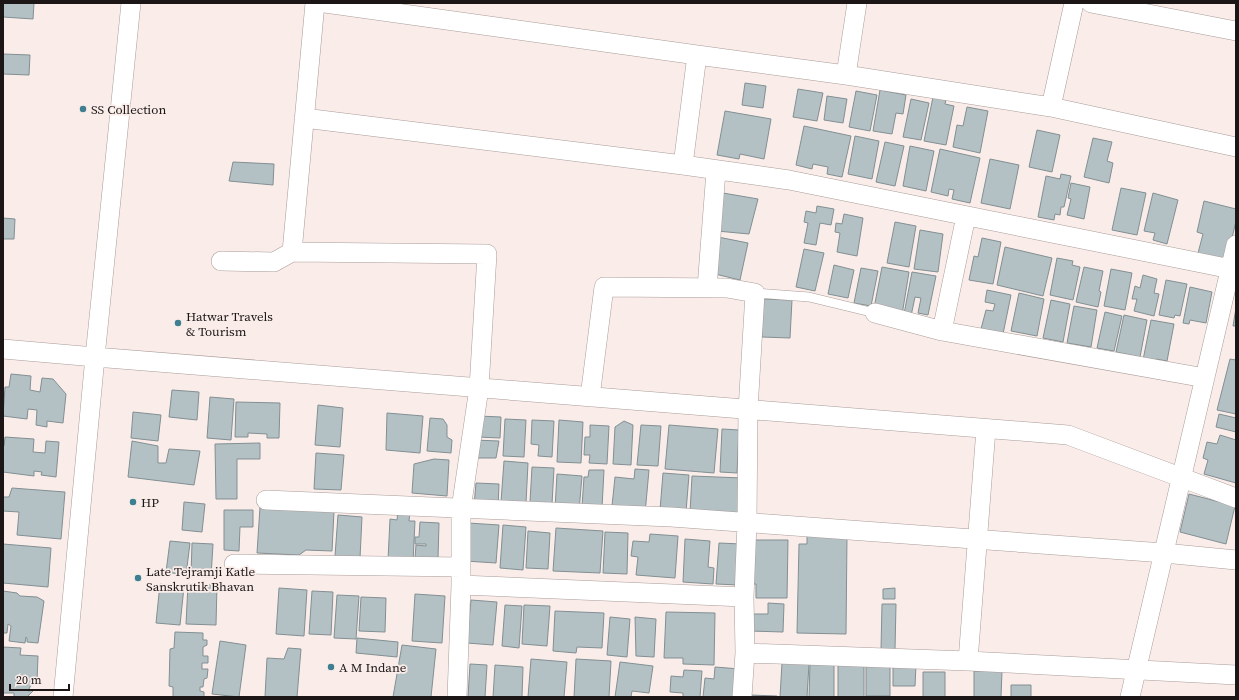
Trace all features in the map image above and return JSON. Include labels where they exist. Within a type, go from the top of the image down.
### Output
[{"type":"street","points":[[63,697],[95,358],[131,3]]},
{"type":"street","points":[[292,252],[315,3]]},
{"type":"street","points":[[325,3],[846,75],[1051,106],[1236,146]]},
{"type":"street","points":[[846,75],[858,3]]},
{"type":"street","points":[[1051,106],[1074,3]]},
{"type":"street","points":[[1091,3],[1236,31]]},
{"type":"street","points":[[683,166],[697,55]]},
{"type":"street","points":[[304,118],[789,180],[1233,269]]},
{"type":"street","points":[[707,288],[716,171]]},
{"type":"street","points":[[942,331],[966,216]]},
{"type":"street","points":[[1130,697],[1205,378],[1233,269],[1236,245]]},
{"type":"street","points":[[221,261],[274,262],[292,252],[487,254],[479,388],[461,509],[461,576],[457,697]]},
{"type":"street","points":[[590,397],[604,287],[727,288],[755,294],[748,410],[747,523],[744,597],[745,653],[742,697]]},
{"type":"street","points":[[875,313],[942,331],[1205,378]]},
{"type":"street","points":[[3,349],[95,358],[1068,435],[1182,476],[1236,498]]},
{"type":"street","points":[[968,661],[986,429]]},
{"type":"street","points":[[266,500],[670,517],[1164,553],[1236,560]]},
{"type":"street","points":[[234,564],[461,576],[744,597]]},
{"type":"street","points":[[745,653],[968,661],[1236,675]]},
{"type":"lane","points":[[755,294],[809,297],[875,313]]},
{"type":"building","points":[[3,3],[34,3],[33,19],[3,17]]},
{"type":"building","points":[[3,54],[30,55],[29,75],[3,74]]},
{"type":"building","points":[[745,83],[766,86],[763,108],[742,105]]},
{"type":"building","points":[[798,89],[823,93],[817,121],[793,117]]},
{"type":"building","points":[[880,90],[906,95],[903,114],[896,113],[892,134],[873,131]]},
{"type":"building","points":[[856,91],[877,95],[870,131],[849,127]]},
{"type":"building","points":[[827,96],[847,99],[843,123],[824,120]]},
{"type":"building","points":[[933,97],[946,100],[945,104],[954,106],[946,145],[924,141]]},
{"type":"building","points":[[911,99],[929,103],[921,140],[903,137]]},
{"type":"building","points":[[967,107],[988,111],[980,153],[953,147],[957,125],[963,126]]},
{"type":"building","points":[[725,111],[771,119],[764,159],[740,154],[739,159],[717,155]]},
{"type":"building","points":[[804,126],[851,136],[842,177],[827,174],[828,167],[813,164],[812,169],[796,165]]},
{"type":"building","points":[[1037,130],[1060,135],[1052,172],[1029,167]]},
{"type":"building","points":[[855,136],[879,141],[872,179],[848,174]]},
{"type":"building","points":[[1093,138],[1112,142],[1107,161],[1113,163],[1109,183],[1084,177]]},
{"type":"building","points":[[885,142],[904,146],[895,186],[876,182]]},
{"type":"building","points":[[910,146],[934,151],[926,191],[903,186]]},
{"type":"building","points":[[940,149],[980,158],[970,203],[952,199],[954,190],[949,189],[948,196],[931,192]]},
{"type":"building","points":[[990,159],[1019,165],[1010,209],[981,203]]},
{"type":"building","points":[[233,162],[274,164],[273,185],[229,181]]},
{"type":"building","points":[[1061,174],[1071,176],[1064,207],[1061,207],[1060,215],[1055,214],[1054,220],[1038,217],[1046,176],[1060,179]]},
{"type":"building","points":[[1071,183],[1090,187],[1084,219],[1067,215],[1071,199],[1068,198]]},
{"type":"building","points":[[1121,188],[1146,193],[1137,235],[1112,230]]},
{"type":"building","points":[[723,193],[758,199],[749,234],[717,231]]},
{"type":"building","points":[[1153,193],[1178,200],[1167,244],[1153,240],[1155,233],[1144,231]]},
{"type":"building","points":[[1204,201],[1236,209],[1236,221],[1226,264],[1197,257],[1203,234],[1197,232]]},
{"type":"building","points":[[817,206],[834,209],[831,225],[820,223],[816,245],[804,243],[808,223],[804,222],[806,211],[816,213]]},
{"type":"building","points":[[844,214],[863,218],[857,256],[837,252],[840,233],[835,232],[836,223],[842,224]]},
{"type":"building","points":[[3,218],[15,219],[14,239],[3,239]]},
{"type":"building","points":[[895,222],[916,226],[909,267],[887,263]]},
{"type":"building","points":[[920,230],[943,234],[938,272],[914,269]]},
{"type":"building","points":[[718,237],[748,243],[740,280],[715,274]]},
{"type":"building","points":[[982,238],[1001,242],[993,284],[969,280],[974,256],[978,257]]},
{"type":"building","points":[[1005,247],[1052,258],[1043,296],[997,285]]},
{"type":"building","points":[[804,249],[824,253],[815,291],[796,287]]},
{"type":"building","points":[[1057,258],[1073,261],[1072,265],[1080,267],[1073,300],[1050,295]]},
{"type":"building","points":[[834,265],[854,270],[848,298],[828,294]]},
{"type":"building","points":[[882,267],[909,272],[902,315],[874,308]]},
{"type":"building","points":[[1084,267],[1103,271],[1099,291],[1101,292],[1098,307],[1076,302]]},
{"type":"building","points":[[861,268],[878,271],[871,306],[854,303]]},
{"type":"building","points":[[1111,269],[1132,273],[1125,310],[1104,306]]},
{"type":"building","points":[[912,272],[936,276],[928,315],[918,313],[921,298],[915,297],[911,316],[904,314]]},
{"type":"building","points":[[1143,275],[1157,279],[1154,293],[1159,294],[1154,316],[1134,311],[1137,299],[1132,299],[1135,286],[1140,288]]},
{"type":"building","points":[[1166,280],[1187,284],[1180,316],[1175,315],[1174,318],[1159,315]]},
{"type":"building","points":[[1190,287],[1212,292],[1206,323],[1190,320],[1189,324],[1183,323]]},
{"type":"building","points":[[987,290],[1011,295],[1003,334],[981,329],[986,310],[993,311],[995,304],[985,302]]},
{"type":"building","points":[[1019,293],[1044,299],[1037,336],[1011,331]]},
{"type":"building","points":[[763,299],[792,300],[790,338],[762,337]]},
{"type":"building","points":[[1051,300],[1070,304],[1063,342],[1043,338]]},
{"type":"building","points":[[1074,306],[1097,310],[1091,347],[1067,343]]},
{"type":"building","points":[[1236,308],[1236,326],[1233,326]]},
{"type":"building","points":[[1105,312],[1122,316],[1114,351],[1097,348]]},
{"type":"building","points":[[1124,315],[1147,320],[1140,357],[1116,352]]},
{"type":"building","points":[[1151,320],[1174,324],[1167,361],[1156,359],[1155,363],[1143,360]]},
{"type":"building","points":[[1230,359],[1236,360],[1236,414],[1217,410]]},
{"type":"building","points":[[11,374],[31,376],[30,390],[40,392],[42,378],[53,379],[66,394],[63,423],[47,421],[47,427],[36,425],[37,410],[28,409],[27,419],[3,416],[5,387],[9,387]]},
{"type":"building","points":[[172,390],[199,392],[197,420],[169,417]]},
{"type":"building","points":[[210,397],[234,399],[231,440],[207,438]]},
{"type":"building","points":[[236,402],[280,403],[279,438],[267,438],[267,434],[248,433],[248,437],[235,437]]},
{"type":"building","points":[[318,405],[343,408],[340,447],[315,445]]},
{"type":"building","points":[[133,412],[161,415],[158,441],[131,438]]},
{"type":"building","points":[[387,413],[423,416],[420,453],[386,450]]},
{"type":"building","points":[[1219,414],[1236,418],[1236,432],[1216,427]]},
{"type":"building","points":[[479,416],[501,417],[500,438],[478,437]]},
{"type":"building","points":[[430,418],[443,419],[447,425],[447,437],[452,440],[451,453],[427,451]]},
{"type":"building","points":[[505,419],[526,420],[524,457],[503,456]]},
{"type":"building","points":[[532,420],[554,421],[552,457],[538,456],[539,445],[531,444]]},
{"type":"building","points":[[559,420],[583,422],[581,463],[557,462]]},
{"type":"building","points":[[624,421],[633,425],[631,465],[613,464],[615,427]]},
{"type":"building","points":[[590,425],[609,426],[607,464],[589,463],[590,455],[584,455],[585,437],[590,437]]},
{"type":"building","points":[[641,425],[661,426],[658,466],[637,465]]},
{"type":"building","points":[[669,425],[718,429],[714,473],[665,469]]},
{"type":"building","points":[[722,429],[739,430],[737,473],[720,472]]},
{"type":"building","points":[[1220,435],[1236,440],[1236,483],[1204,474],[1208,460],[1203,458],[1207,442],[1217,444]]},
{"type":"building","points":[[5,437],[34,439],[33,452],[45,453],[46,441],[59,442],[56,477],[41,475],[42,472],[34,471],[34,476],[3,472],[3,446]]},
{"type":"building","points":[[474,440],[499,441],[496,458],[476,458]]},
{"type":"building","points":[[132,441],[158,446],[158,463],[166,463],[169,449],[200,451],[194,485],[128,477]]},
{"type":"building","points":[[260,443],[260,459],[237,459],[237,499],[216,499],[215,444]]},
{"type":"building","points":[[316,453],[344,455],[341,490],[314,489]]},
{"type":"building","points":[[434,459],[449,460],[447,496],[412,493],[414,464]]},
{"type":"building","points":[[504,461],[528,463],[526,503],[501,502]]},
{"type":"building","points":[[532,467],[554,468],[552,504],[530,502]]},
{"type":"building","points":[[635,469],[649,470],[645,514],[612,506],[615,477],[634,479]]},
{"type":"building","points":[[589,470],[604,470],[602,508],[582,507],[584,477],[588,477]]},
{"type":"building","points":[[663,473],[689,475],[686,512],[660,510]]},
{"type":"building","points":[[557,474],[582,476],[579,511],[555,509]]},
{"type":"building","points":[[692,476],[742,478],[740,516],[690,513]]},
{"type":"building","points":[[476,483],[499,484],[498,507],[474,506]]},
{"type":"building","points":[[12,488],[65,492],[61,539],[17,535],[19,512],[3,511],[3,497],[9,497]]},
{"type":"building","points":[[1189,494],[1235,506],[1226,544],[1180,532]]},
{"type":"building","points":[[184,502],[205,504],[202,532],[182,530]]},
{"type":"building","points":[[260,507],[334,511],[332,551],[306,550],[299,555],[257,553]]},
{"type":"building","points":[[224,510],[253,510],[253,527],[240,527],[239,551],[224,550]]},
{"type":"building","points":[[398,510],[410,511],[409,521],[415,521],[413,562],[388,560],[390,519],[397,520]]},
{"type":"building","points":[[338,515],[362,517],[360,558],[335,556]]},
{"type":"building","points":[[420,522],[439,523],[438,559],[415,558],[416,545],[426,546],[426,544],[415,544],[415,537],[419,537]]},
{"type":"building","points":[[468,523],[499,525],[496,563],[465,561]]},
{"type":"building","points":[[503,525],[526,527],[523,570],[500,568]]},
{"type":"building","points":[[556,528],[603,531],[600,573],[553,571]]},
{"type":"building","points":[[528,531],[550,533],[548,569],[526,568]]},
{"type":"building","points":[[605,532],[628,533],[627,574],[603,573]]},
{"type":"building","points":[[650,534],[678,536],[675,578],[636,575],[638,557],[631,556],[633,541],[649,542]]},
{"type":"building","points":[[807,534],[847,535],[846,634],[797,633],[799,544],[807,544]]},
{"type":"building","points":[[685,539],[710,541],[708,567],[714,568],[713,584],[683,582]]},
{"type":"building","points":[[752,540],[788,540],[787,598],[756,598],[756,584],[751,584]]},
{"type":"building","points":[[170,541],[190,543],[186,575],[166,572]]},
{"type":"building","points":[[192,543],[213,544],[211,577],[191,576]]},
{"type":"building","points":[[719,543],[741,544],[739,585],[716,584]]},
{"type":"building","points":[[3,544],[51,548],[48,587],[3,583]]},
{"type":"building","points":[[160,584],[184,587],[180,625],[156,623]]},
{"type":"building","points":[[188,584],[217,585],[216,625],[186,624]]},
{"type":"building","points":[[279,588],[307,590],[304,636],[276,634]]},
{"type":"building","points":[[895,588],[895,599],[883,599],[883,589]]},
{"type":"building","points":[[3,591],[17,593],[20,596],[37,597],[44,601],[38,643],[27,642],[26,637],[25,643],[9,641],[11,626],[8,624],[7,633],[3,633]]},
{"type":"building","points":[[312,591],[333,592],[331,635],[309,634]]},
{"type":"building","points":[[415,594],[445,596],[442,643],[412,641]]},
{"type":"building","points":[[337,595],[359,596],[356,639],[334,638]]},
{"type":"building","points":[[361,597],[386,598],[385,632],[359,631]]},
{"type":"building","points":[[471,600],[497,602],[493,645],[467,643]]},
{"type":"building","points":[[768,603],[784,604],[783,632],[750,631],[751,614],[768,614]]},
{"type":"building","points":[[882,604],[896,604],[895,650],[881,649]]},
{"type":"building","points":[[505,605],[522,606],[519,648],[502,646]]},
{"type":"building","points":[[524,605],[550,606],[547,646],[522,644]]},
{"type":"building","points":[[555,611],[604,613],[602,648],[577,647],[576,653],[553,651]]},
{"type":"building","points":[[666,612],[715,613],[714,665],[683,664],[683,658],[664,658]]},
{"type":"building","points":[[610,617],[630,619],[627,657],[607,655]]},
{"type":"building","points":[[635,617],[656,619],[654,657],[636,656]]},
{"type":"building","points":[[175,632],[203,633],[203,640],[207,640],[207,645],[203,647],[203,656],[208,656],[208,663],[202,663],[202,669],[208,669],[207,678],[204,679],[203,687],[200,687],[200,691],[204,692],[204,697],[173,697],[173,687],[169,686],[170,649],[174,648]]},
{"type":"building","points":[[357,638],[398,642],[397,657],[356,653]]},
{"type":"building","points":[[220,641],[246,645],[239,697],[212,694]]},
{"type":"building","points":[[402,645],[436,649],[431,697],[393,697]]},
{"type":"building","points":[[3,647],[21,648],[20,655],[38,656],[37,682],[33,681],[28,691],[34,690],[27,697],[14,697],[14,693],[3,693]]},
{"type":"building","points":[[288,648],[301,649],[297,697],[265,697],[267,658],[284,659]]},
{"type":"building","points":[[531,659],[567,662],[564,697],[528,697]]},
{"type":"building","points":[[576,659],[611,661],[609,697],[574,697]]},
{"type":"building","points":[[866,660],[890,660],[890,696],[866,696]]},
{"type":"building","points":[[620,662],[653,666],[649,693],[632,691],[631,697],[615,697]]},
{"type":"building","points":[[782,663],[809,664],[807,697],[780,697]]},
{"type":"building","points":[[470,664],[487,665],[485,697],[468,697]]},
{"type":"building","points":[[810,664],[834,664],[834,697],[809,697]]},
{"type":"building","points":[[838,664],[864,664],[864,697],[838,697]]},
{"type":"building","points":[[893,664],[916,665],[915,686],[893,686]]},
{"type":"building","points":[[495,665],[523,667],[522,697],[493,697]]},
{"type":"building","points":[[715,667],[740,669],[738,697],[703,697],[705,678],[714,679]]},
{"type":"building","points":[[684,670],[702,671],[700,697],[683,697],[683,693],[670,692],[671,676],[683,677]]},
{"type":"building","points":[[974,671],[1002,671],[1001,697],[974,697]]},
{"type":"building","points":[[923,672],[945,672],[945,697],[923,697]]},
{"type":"building","points":[[1011,685],[1031,685],[1031,697],[1011,697]]},
{"type":"building","points":[[750,695],[777,696],[777,697],[750,697]]},
{"type":"place","name":"SS Collection","points":[[83,109]]},
{"type":"place","name":"Hatwar Travels & Tourism","points":[[178,323]]},
{"type":"place","name":"HP","points":[[133,502]]},
{"type":"place","name":"Late Tejramji Katle Sanskrutik Bhavan","points":[[138,578]]},
{"type":"place","name":"A M Indane","points":[[331,667]]}]
